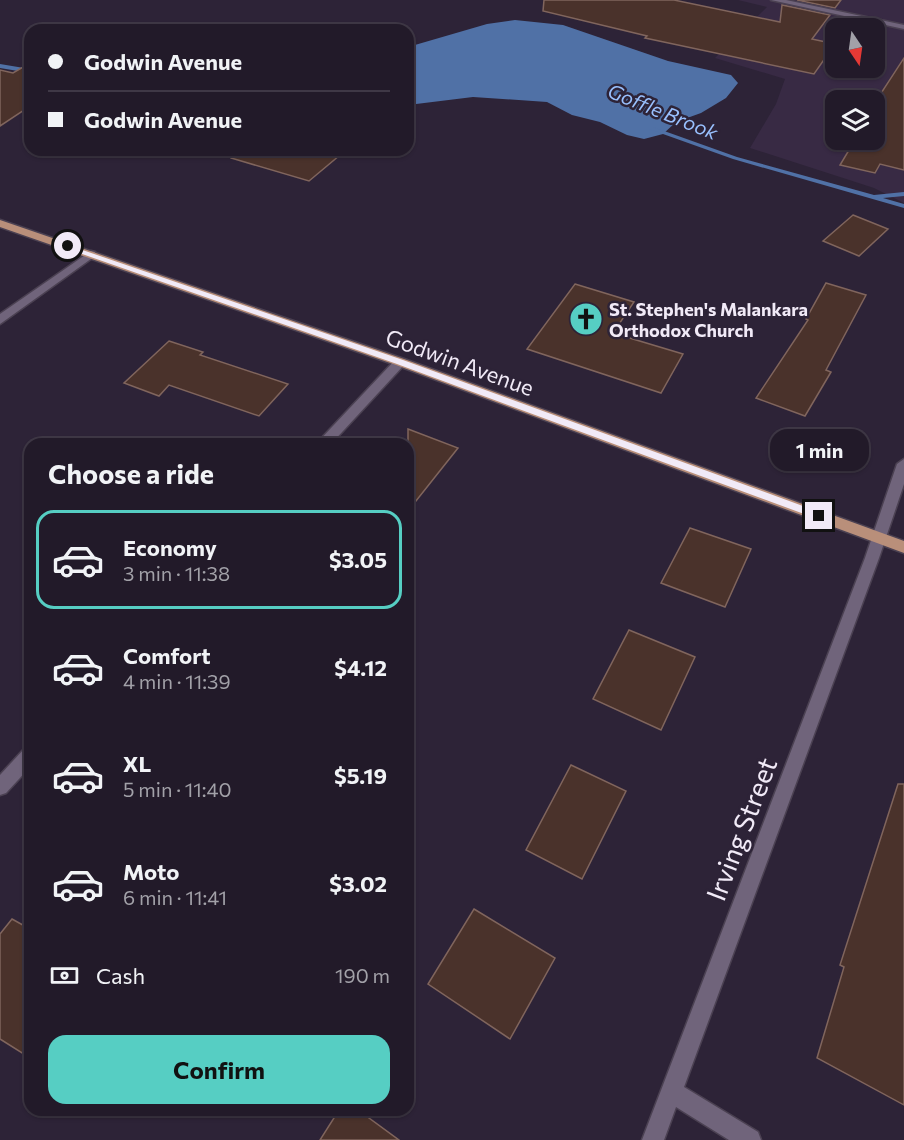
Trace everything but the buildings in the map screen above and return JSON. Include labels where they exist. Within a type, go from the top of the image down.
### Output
[{"type":"main road","name":"Godwin Avenue","points":[[0,223],[400,362],[904,547]]},
{"type":"street","points":[[775,0],[799,2],[904,27]]},
{"type":"street","points":[[0,320],[90,254]]},
{"type":"street","points":[[329,438],[400,362]]},
{"type":"street","name":"Irving Street","points":[[653,1140],[879,538],[904,464]]},
{"type":"street","points":[[0,787],[24,761]]},
{"type":"street","points":[[671,1092],[750,1140]]},
{"type":"shaded area","points":[[738,0],[904,0],[904,203],[874,188],[750,148],[776,104],[785,79],[715,58],[767,7]]},
{"type":"water","points":[[515,20],[563,25],[668,61],[731,75],[738,83],[726,98],[701,113],[676,122],[663,134],[644,139],[627,135],[600,122],[572,115],[547,102],[473,97],[414,104],[414,45],[487,24]]},
{"type":"waterway","name":"Goffle Brook","points":[[0,66],[24,70]]},
{"type":"waterway","name":"Goffle Brook","points":[[651,128],[735,158],[874,197],[904,194]]},
{"type":"waterway","points":[[878,199],[904,206]]},
{"type":"place","name":"St. Stephen's Malankara Orthodox Church","points":[[586,319]]},
{"type":"route","points":[[68,246],[400,362],[819,516]]}]
